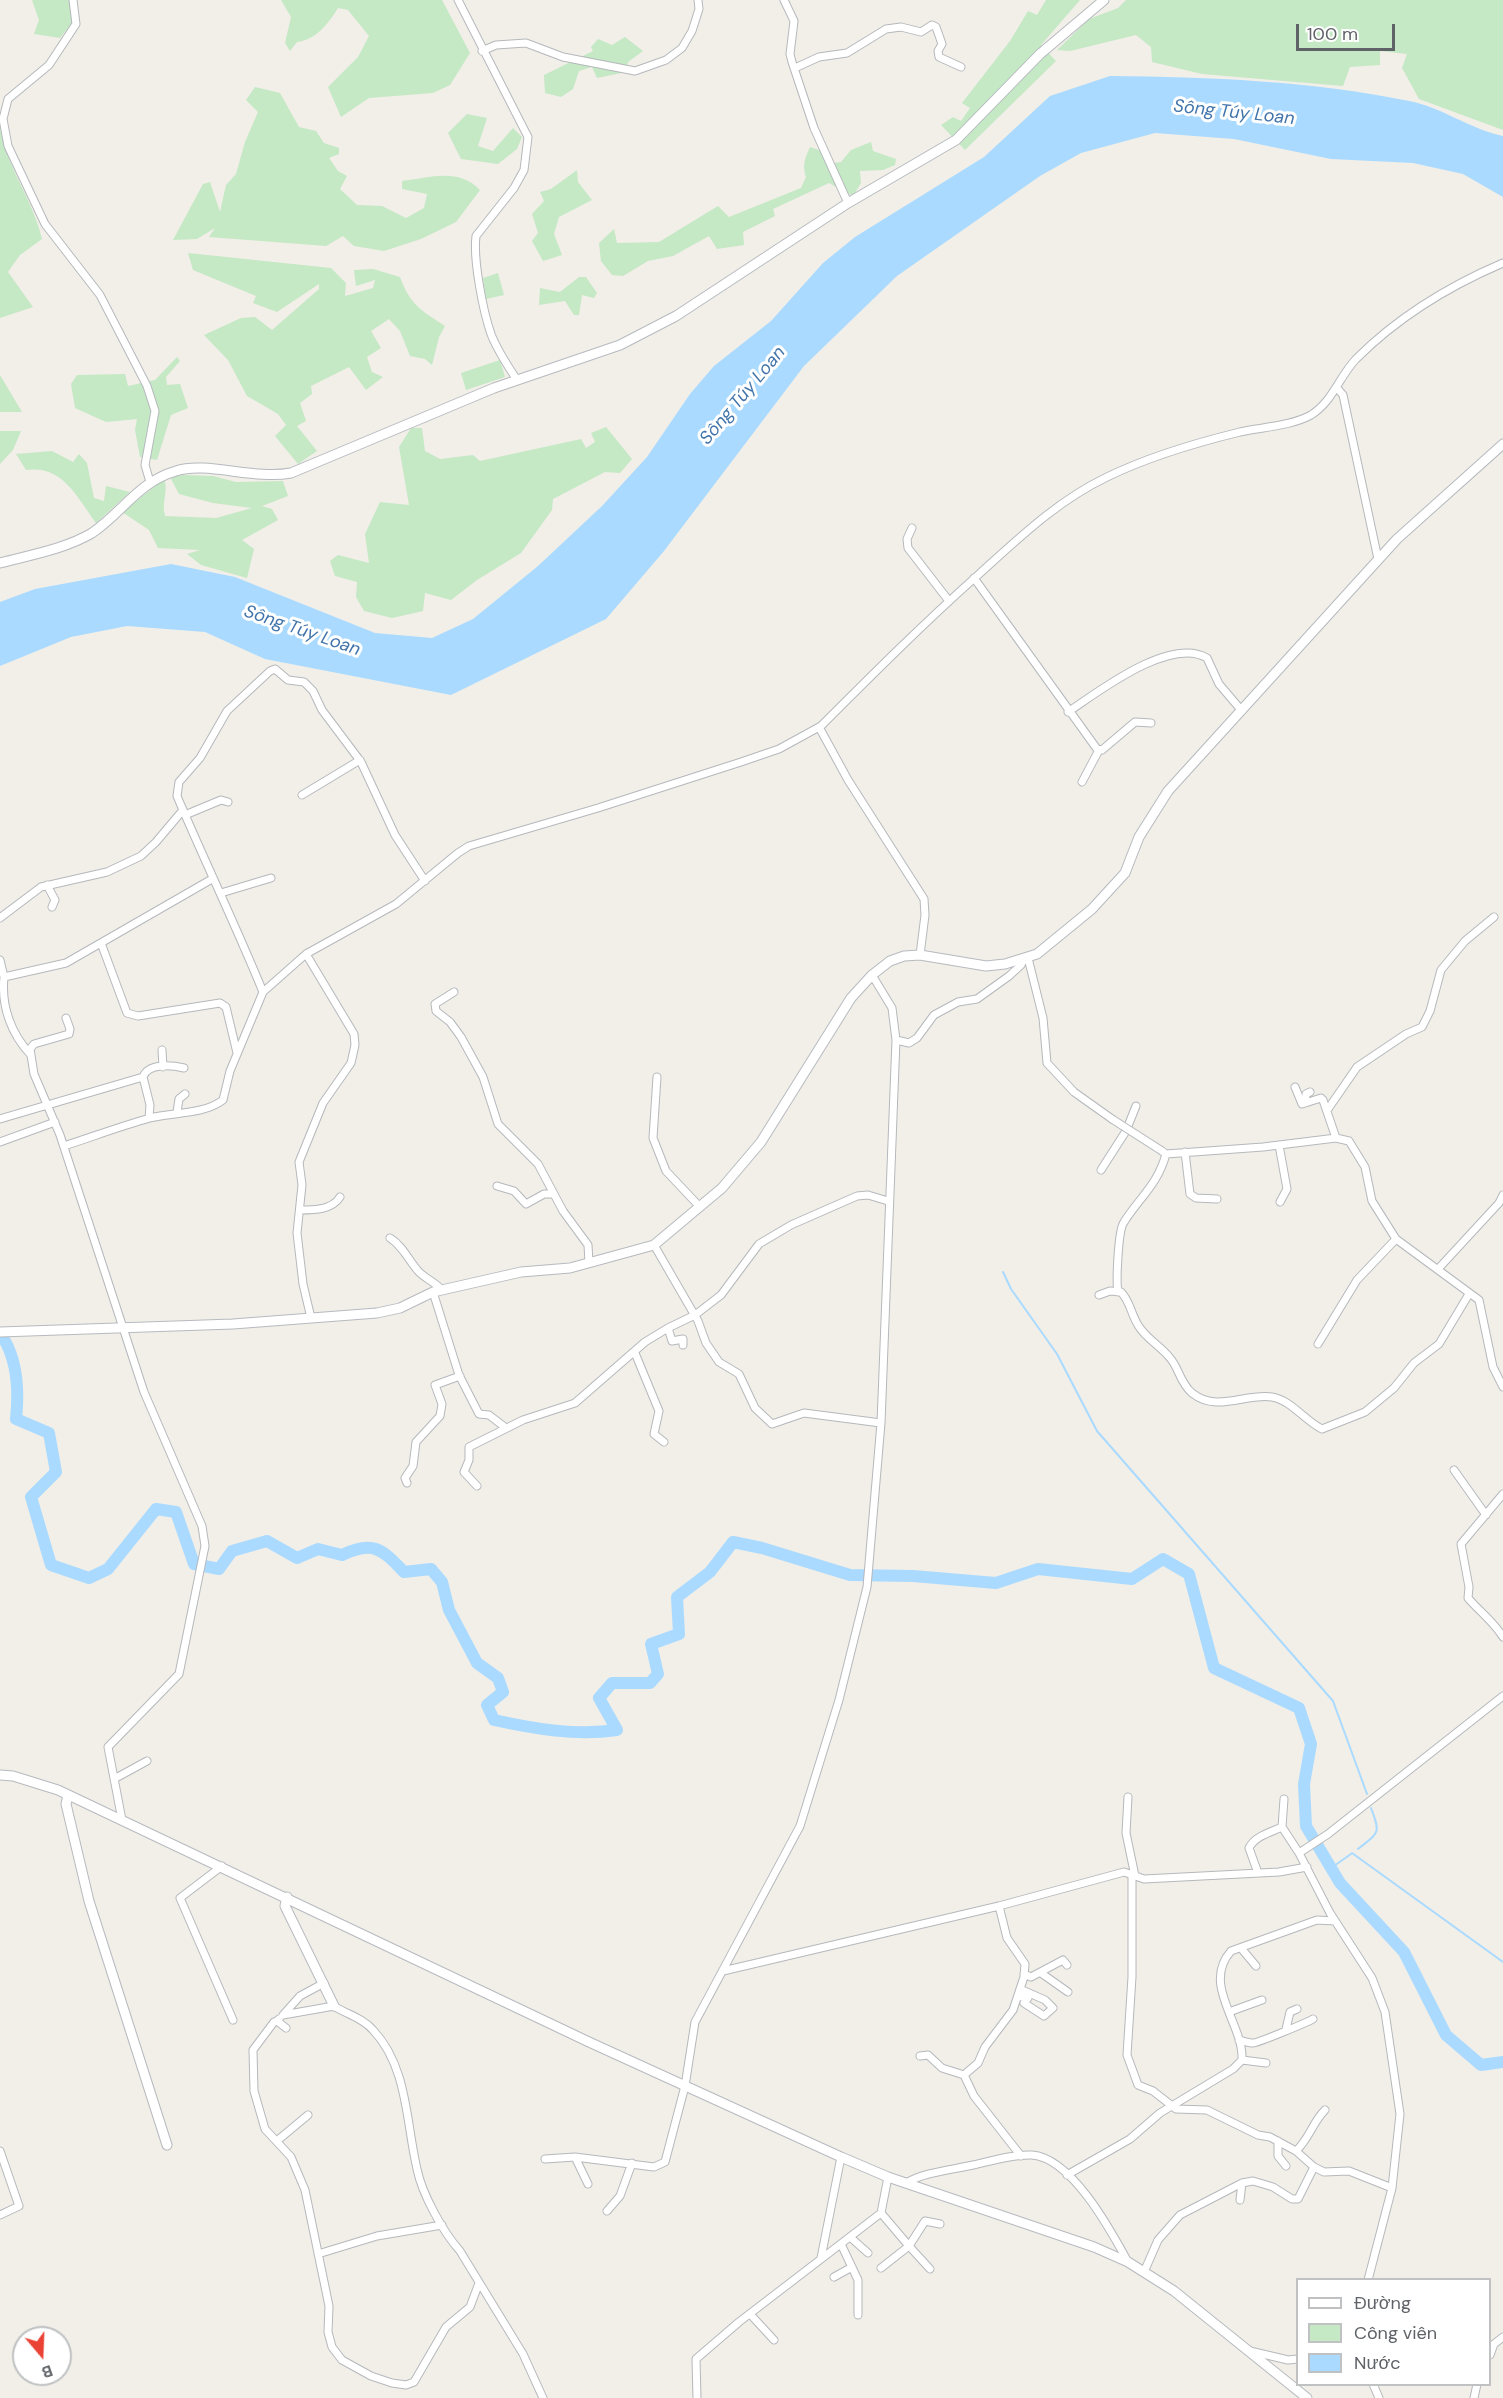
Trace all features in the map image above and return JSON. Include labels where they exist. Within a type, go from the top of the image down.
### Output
[{"type":"street","points":[[73,0],[76,24],[49,65],[8,99],[3,119],[8,146],[45,224],[100,295],[147,386],[154,411],[145,465],[150,482]]},
{"type":"street","points":[[458,0],[482,51],[528,137],[524,170],[514,188],[476,236],[475,243],[477,265],[491,333],[517,380]]},
{"type":"street","points":[[482,51],[496,45],[526,43],[562,57],[635,70],[666,60],[682,48],[699,9],[698,0]]},
{"type":"street","points":[[784,0],[794,21],[790,54],[814,128],[848,203]]},
{"type":"street","points":[[0,563],[72,542],[89,534],[150,482],[180,469],[264,476],[291,473],[517,380],[620,345],[676,316],[848,203],[956,140],[1052,44],[1104,0]]},
{"type":"street","points":[[795,68],[819,57],[847,53],[886,29],[901,27],[921,32],[932,25],[936,27],[942,41],[939,57],[961,67]]},
{"type":"street","points":[[64,1146],[149,1118],[198,1110],[223,1100],[237,1053],[263,992],[306,954],[396,904],[470,846],[741,762],[779,749],[819,727],[949,601],[1042,517],[1107,477],[1207,440],[1310,415],[1337,388],[1350,366],[1409,314],[1431,299],[1503,263]]},
{"type":"street","points":[[1337,388],[1343,396],[1378,559]]},
{"type":"street","points":[[896,1040],[909,1043],[916,1038],[934,1015],[958,1002],[977,999],[1009,976],[1026,959],[1051,944],[1092,909],[1125,873],[1139,837],[1168,791],[1242,711],[1302,640],[1378,559],[1503,444]]},
{"type":"street","points":[[912,528],[907,540],[908,548],[949,601]]},
{"type":"street","points":[[974,578],[1017,641],[1052,684],[1068,712],[1099,750]]},
{"type":"street","points":[[1068,712],[1131,670],[1159,658],[1175,655],[1201,655],[1207,658],[1219,684],[1242,711]]},
{"type":"street","points":[[263,992],[177,796],[179,782],[200,758],[227,711],[273,669],[288,680],[309,686],[327,717],[360,760],[395,835],[425,881]]},
{"type":"street","points":[[1082,782],[1099,750],[1135,722],[1151,723]]},
{"type":"street","points":[[819,727],[848,780],[924,899],[925,915],[920,955]]},
{"type":"street","points":[[302,795],[360,760]]},
{"type":"street","points":[[0,918],[35,890],[47,885],[107,872],[124,865],[156,842],[184,812],[223,800],[228,802]]},
{"type":"street","points":[[221,893],[271,878]]},
{"type":"street","points":[[4,978],[66,963],[212,879]]},
{"type":"street","points":[[47,885],[55,900],[52,907]]},
{"type":"street","points":[[1328,1109],[1357,1067],[1422,1026],[1430,1011],[1441,970],[1466,941],[1494,917]]},
{"type":"street","points":[[101,943],[127,1013],[138,1016],[220,1003],[226,1007],[237,1053]]},
{"type":"street","points":[[306,954],[354,1034],[356,1045],[351,1063],[323,1103],[299,1162],[302,1171],[297,1233],[303,1284],[311,1318]]},
{"type":"street","points":[[0,1332],[233,1324],[377,1313],[400,1308],[438,1291],[521,1272],[570,1268],[654,1245],[728,1182],[761,1142],[851,998],[872,975],[890,961],[920,955],[986,966],[1026,959]]},
{"type":"street","points":[[1026,959],[1043,1018],[1047,1063],[1074,1092],[1164,1153],[1279,1145],[1336,1138],[1349,1141],[1358,1152],[1365,1167],[1372,1201],[1396,1239],[1479,1300],[1493,1367],[1503,1387]]},
{"type":"street","points":[[0,960],[4,978],[1,994],[16,1038],[32,1057]]},
{"type":"street","points":[[545,2159],[575,2157],[654,2167],[665,2162],[685,2086],[695,2022],[801,1826],[839,1700],[867,1587],[881,1424],[896,1040],[892,1008],[872,975]]},
{"type":"street","points":[[454,992],[435,1004],[436,1011],[450,1022],[483,1077],[498,1124],[538,1164],[554,1194],[588,1245],[589,1263]]},
{"type":"street","points":[[66,1018],[70,1029],[69,1034],[34,1044],[30,1049],[34,1074],[64,1146],[154,1418],[202,1526],[203,1559],[179,1674],[108,1747],[122,1820]]},
{"type":"street","points":[[162,1050],[163,1067]]},
{"type":"street","points":[[0,1119],[48,1107],[143,1077],[147,1070],[163,1067],[184,1068]]},
{"type":"street","points":[[143,1077],[150,1104],[149,1118]]},
{"type":"street","points":[[657,1077],[653,1138],[666,1171],[700,1207]]},
{"type":"street","points":[[1295,1088],[1300,1102],[1305,1103],[1321,1098],[1328,1109],[1336,1138]]},
{"type":"street","points":[[1305,1103],[1306,1094],[1310,1092]]},
{"type":"street","points":[[177,1112],[179,1099],[185,1094]]},
{"type":"street","points":[[1101,1170],[1127,1129],[1136,1106]]},
{"type":"street","points":[[0,1142],[55,1122]]},
{"type":"street","points":[[1279,1145],[1287,1189],[1280,1202]]},
{"type":"street","points":[[1185,1152],[1190,1194],[1196,1198],[1217,1199]]},
{"type":"street","points":[[1118,1292],[1115,1277],[1122,1224],[1142,1201],[1161,1171],[1164,1153]]},
{"type":"street","points":[[497,1186],[514,1191],[526,1204],[544,1194],[554,1194]]},
{"type":"street","points":[[477,1486],[464,1472],[469,1460],[469,1447],[506,1428],[575,1403],[645,1342],[695,1315],[729,1287],[759,1244],[791,1225],[857,1196],[868,1195],[888,1202]]},
{"type":"street","points":[[300,1210],[325,1208],[337,1202],[340,1197]]},
{"type":"street","points":[[1438,1268],[1502,1198]]},
{"type":"street","points":[[390,1238],[403,1247],[420,1273],[434,1282],[460,1376],[479,1414],[489,1415],[506,1428]]},
{"type":"street","points":[[1318,1344],[1336,1318],[1357,1280],[1396,1239]]},
{"type":"street","points":[[654,1245],[695,1315],[706,1343],[719,1362],[740,1374],[754,1408],[772,1424],[804,1413],[881,1424]]},
{"type":"street","points":[[1099,1295],[1118,1292],[1127,1298],[1138,1327],[1172,1359],[1179,1378],[1190,1392],[1199,1398],[1218,1403],[1247,1396],[1276,1397],[1322,1429],[1365,1412],[1394,1388],[1408,1369],[1439,1344],[1469,1294]]},
{"type":"street","points":[[668,1328],[672,1341],[683,1339],[683,1345]]},
{"type":"street","points":[[635,1353],[659,1411],[654,1434],[664,1442]]},
{"type":"street","points":[[407,1483],[405,1478],[413,1466],[416,1442],[440,1416],[442,1404],[435,1385],[460,1376]]},
{"type":"street","points":[[1454,1470],[1486,1515]]},
{"type":"street","points":[[1503,1494],[1461,1544],[1469,1587],[1468,1598],[1482,1616],[1493,1621],[1503,1637]]},
{"type":"street","points":[[1299,1853],[1328,1834],[1503,1696]]},
{"type":"street","points":[[114,1779],[147,1761]]},
{"type":"street","points":[[0,1775],[13,1776],[68,1795],[685,2086],[841,2157],[888,2177],[1094,2247],[1128,2262],[1174,2291],[1307,2398]]},
{"type":"street","points":[[68,1795],[66,1804],[90,1901],[168,2145]]},
{"type":"street","points":[[1128,1797],[1126,1833],[1134,1876],[1132,1977],[1127,2061],[1138,2085],[1153,2091],[1171,2106],[1183,2111],[1201,2109],[1213,2112],[1258,2135],[1278,2141],[1324,2172],[1349,2171],[1392,2188]]},
{"type":"street","points":[[1284,1799],[1282,1827],[1307,1867],[1335,1921],[1372,1978],[1385,2012],[1400,2114],[1392,2188],[1369,2278]]},
{"type":"street","points":[[1258,1873],[1249,1848],[1252,1842],[1282,1827]]},
{"type":"street","points":[[222,1866],[180,1898],[233,2020]]},
{"type":"street","points":[[723,1971],[999,1906],[1124,1872],[1144,1879],[1258,1873],[1307,1867]]},
{"type":"street","points":[[287,1897],[285,1906],[334,2006],[372,2028],[389,2050],[412,2130],[417,2171],[442,2225],[523,2354],[543,2398]]},
{"type":"street","points":[[964,2075],[978,2063],[985,2047],[1013,2010],[1024,1974],[1025,1964],[1007,1938],[999,1906]]},
{"type":"street","points":[[1242,2060],[1239,2040],[1220,1986],[1222,1968],[1231,1951],[1317,1920],[1335,1921]]},
{"type":"street","points":[[1241,1948],[1256,1966]]},
{"type":"street","points":[[1024,1974],[1031,1977],[1063,1960],[1067,1965]]},
{"type":"street","points":[[1041,1973],[1068,1992]]},
{"type":"street","points":[[324,1983],[300,1996],[274,2022],[253,2050],[254,2091],[258,2108],[266,2129],[291,2157],[299,2174],[329,2306],[328,2332],[332,2347],[342,2360],[353,2367],[392,2383],[406,2385],[418,2378],[446,2327],[470,2307],[479,2283]]},
{"type":"street","points":[[1019,1992],[1051,2004],[1053,2008],[1044,2016],[1024,2003],[1028,1998],[1019,1992]]},
{"type":"street","points":[[1229,2012],[1262,2000]]},
{"type":"street","points":[[283,2015],[334,2006]]},
{"type":"street","points":[[1287,2030],[1290,2012],[1298,2009]]},
{"type":"street","points":[[1239,2040],[1255,2043],[1301,2027],[1313,2019]]},
{"type":"street","points":[[277,2021],[286,2028]]},
{"type":"street","points":[[920,2056],[928,2055],[942,2068],[964,2075],[974,2096],[1021,2156]]},
{"type":"street","points":[[1067,2175],[1130,2139],[1171,2106],[1233,2070],[1242,2060]]},
{"type":"street","points":[[1242,2060],[1266,2063]]},
{"type":"street","points":[[1296,2151],[1311,2134],[1314,2121],[1325,2110]]},
{"type":"street","points":[[278,2140],[308,2115]]},
{"type":"street","points":[[1278,2141],[1278,2156],[1286,2166]]},
{"type":"street","points":[[0,2151],[19,2206],[0,2215]]},
{"type":"street","points":[[906,2183],[931,2174],[1033,2155],[1067,2175],[1101,2214],[1128,2262]]},
{"type":"street","points":[[575,2157],[588,2184]]},
{"type":"street","points":[[821,2258],[841,2157]]},
{"type":"street","points":[[607,2211],[620,2196],[632,2163]]},
{"type":"street","points":[[1144,2272],[1158,2240],[1180,2215],[1242,2183],[1253,2181],[1273,2187],[1292,2199],[1298,2199],[1314,2167]]},
{"type":"street","points":[[697,2398],[696,2359],[750,2314],[881,2213],[888,2177]]},
{"type":"street","points":[[1240,2200],[1242,2183]]},
{"type":"street","points":[[881,2213],[930,2269]]},
{"type":"street","points":[[881,2268],[909,2246],[924,2222],[940,2224]]},
{"type":"street","points":[[318,2254],[377,2236],[442,2225]]},
{"type":"street","points":[[850,2237],[868,2253]]},
{"type":"street","points":[[841,2244],[858,2280],[858,2315]]},
{"type":"street","points":[[834,2277],[852,2267]]},
{"type":"street","points":[[750,2314],[774,2340]]},
{"type":"street","points":[[1491,2352],[1494,2344],[1503,2337]]},
{"type":"street","points":[[1248,2351],[1288,2360],[1296,2359]]},
{"type":"green space","points":[[32,0],[70,0],[72,23],[60,38],[34,34],[39,20]]},
{"type":"green space","points":[[281,0],[442,0],[470,53],[450,85],[433,93],[369,98],[341,117],[328,87],[358,57],[369,36],[348,10],[338,8],[316,35],[297,42],[290,51],[285,43],[291,17]]},
{"type":"green space","points":[[1046,0],[1080,0],[1041,45],[1056,61],[965,150],[941,125],[953,117],[961,121],[970,108],[962,103],[1010,41],[1028,11],[1037,15]]},
{"type":"green space","points":[[1126,0],[1503,0],[1503,130],[1419,99],[1402,68],[1407,54],[1380,51],[1380,65],[1350,67],[1343,86],[1202,74],[1152,62],[1151,47],[1136,35],[1070,51],[1057,50],[1089,19],[1118,8]]},
{"type":"green space","points":[[625,37],[643,51],[628,62],[626,72],[597,78],[592,67],[579,71],[573,89],[561,97],[545,93],[544,75],[593,51],[591,47],[598,39],[612,45]]},
{"type":"green space","points":[[255,87],[280,93],[299,127],[316,131],[324,143],[339,148],[339,154],[329,158],[338,171],[347,176],[340,189],[357,205],[382,206],[406,218],[424,208],[427,194],[402,189],[402,181],[433,176],[462,178],[480,190],[456,222],[421,239],[384,251],[354,246],[343,236],[326,246],[209,237],[215,228],[197,239],[173,240],[203,184],[210,182],[220,212],[226,185],[236,174],[245,142],[258,112],[246,100]]},
{"type":"green space","points":[[467,114],[487,118],[478,146],[493,151],[513,128],[522,137],[517,149],[498,164],[461,159],[448,133]]},
{"type":"green space","points":[[0,127],[8,155],[42,239],[20,255],[8,272],[33,307],[0,318]]},
{"type":"green space","points":[[871,142],[873,151],[896,159],[895,165],[883,170],[860,171],[861,183],[853,196],[829,183],[773,209],[775,216],[743,232],[744,245],[717,249],[709,236],[673,256],[648,261],[623,276],[612,275],[601,261],[599,243],[614,229],[617,243],[659,242],[718,206],[729,217],[801,188],[806,177],[804,169],[810,147],[822,151],[828,164],[841,162],[851,150]]},
{"type":"green space","points":[[577,170],[578,182],[592,200],[559,217],[554,234],[562,255],[543,261],[532,241],[538,233],[532,214],[544,201],[540,192],[551,189]]},
{"type":"green space","points":[[188,253],[331,268],[346,283],[345,296],[373,288],[375,280],[356,286],[354,270],[373,269],[400,277],[413,301],[445,326],[439,337],[432,365],[425,359],[410,356],[400,331],[389,319],[371,331],[381,348],[367,357],[372,372],[383,377],[366,390],[349,367],[311,386],[312,394],[300,403],[306,421],[297,426],[317,451],[298,464],[275,436],[286,425],[278,414],[247,396],[228,360],[204,335],[241,318],[255,317],[272,330],[319,289],[319,284],[277,312],[253,303],[256,296],[193,270]]},
{"type":"green space","points":[[498,273],[504,295],[486,299],[483,278]]},
{"type":"green space","points":[[579,277],[586,277],[597,293],[594,298],[582,295],[579,315],[574,315],[565,301],[539,305],[540,288],[560,292]]},
{"type":"green space","points":[[177,357],[180,361],[166,377],[167,385],[180,384],[188,408],[171,415],[157,460],[140,457],[135,430],[137,419],[106,422],[75,408],[71,384],[77,375],[125,374],[128,386],[155,380]]},
{"type":"green space","points":[[500,360],[505,377],[466,390],[461,373]]},
{"type":"green space","points":[[0,375],[22,412],[0,412]]},
{"type":"green space","points":[[606,427],[632,459],[620,473],[605,472],[553,499],[552,510],[521,553],[477,580],[451,600],[425,593],[423,611],[392,618],[364,611],[356,597],[357,582],[335,576],[330,561],[338,555],[369,563],[365,534],[380,502],[409,505],[399,447],[411,428],[422,428],[425,451],[440,459],[473,455],[480,461],[581,439],[586,448],[595,442],[591,433]]},
{"type":"green space","points":[[0,431],[21,431],[13,450],[0,464]]},
{"type":"green space","points":[[52,451],[73,462],[79,454],[87,463],[94,498],[104,501],[106,486],[130,492],[96,523],[68,485],[50,473],[26,470],[16,454]]},
{"type":"green space","points":[[213,476],[236,482],[283,481],[288,496],[262,506],[272,509],[278,520],[242,540],[254,549],[247,578],[201,565],[187,554],[200,550],[158,548],[149,530],[122,512],[164,479],[165,516],[216,518],[252,508],[213,503],[179,494],[170,477]]},
{"type":"water","name":"Sông Túy Loan","points":[[1110,76],[1223,79],[1298,85],[1372,94],[1421,104],[1503,136],[1503,197],[1463,174],[1413,163],[1331,159],[1234,139],[1155,133],[1081,153],[1040,176],[897,276],[804,366],[664,551],[606,619],[451,695],[265,659],[205,632],[127,626],[71,637],[0,666],[0,602],[35,589],[171,564],[235,577],[375,633],[432,638],[473,619],[538,566],[602,506],[647,457],[690,394],[714,366],[771,321],[823,263],[855,237],[984,157],[1050,96]]},
{"type":"waterway","points":[[1003,1272],[1011,1289],[1057,1354],[1097,1431],[1333,1701],[1367,1794]]},
{"type":"waterway","points":[[0,1333],[14,1364],[16,1419],[49,1433],[56,1472],[31,1497],[51,1565],[89,1578],[108,1569],[156,1509],[176,1512],[194,1564],[219,1569],[232,1551],[267,1541],[297,1558],[318,1549],[342,1555],[362,1548],[376,1549],[404,1572],[431,1569],[442,1582],[449,1610],[477,1663],[498,1678],[503,1692],[487,1705],[494,1720],[509,1723],[571,1732],[617,1730],[599,1698],[612,1683],[650,1683],[658,1674],[651,1644],[679,1634],[677,1597],[710,1572],[733,1542],[762,1548],[850,1575],[913,1576],[996,1583],[1038,1569],[1132,1579],[1163,1559],[1189,1574],[1214,1668],[1299,1708],[1311,1744],[1304,1784],[1306,1826],[1340,1883],[1404,1952],[1446,2035],[1481,2065],[1503,2062]]},
{"type":"waterway","points":[[1358,1849],[1376,1832],[1376,1823],[1371,1808]]},
{"type":"waterway","points":[[1352,1853],[1503,1962]]},
{"type":"waterway","points":[[1331,1868],[1351,1854]]}]
